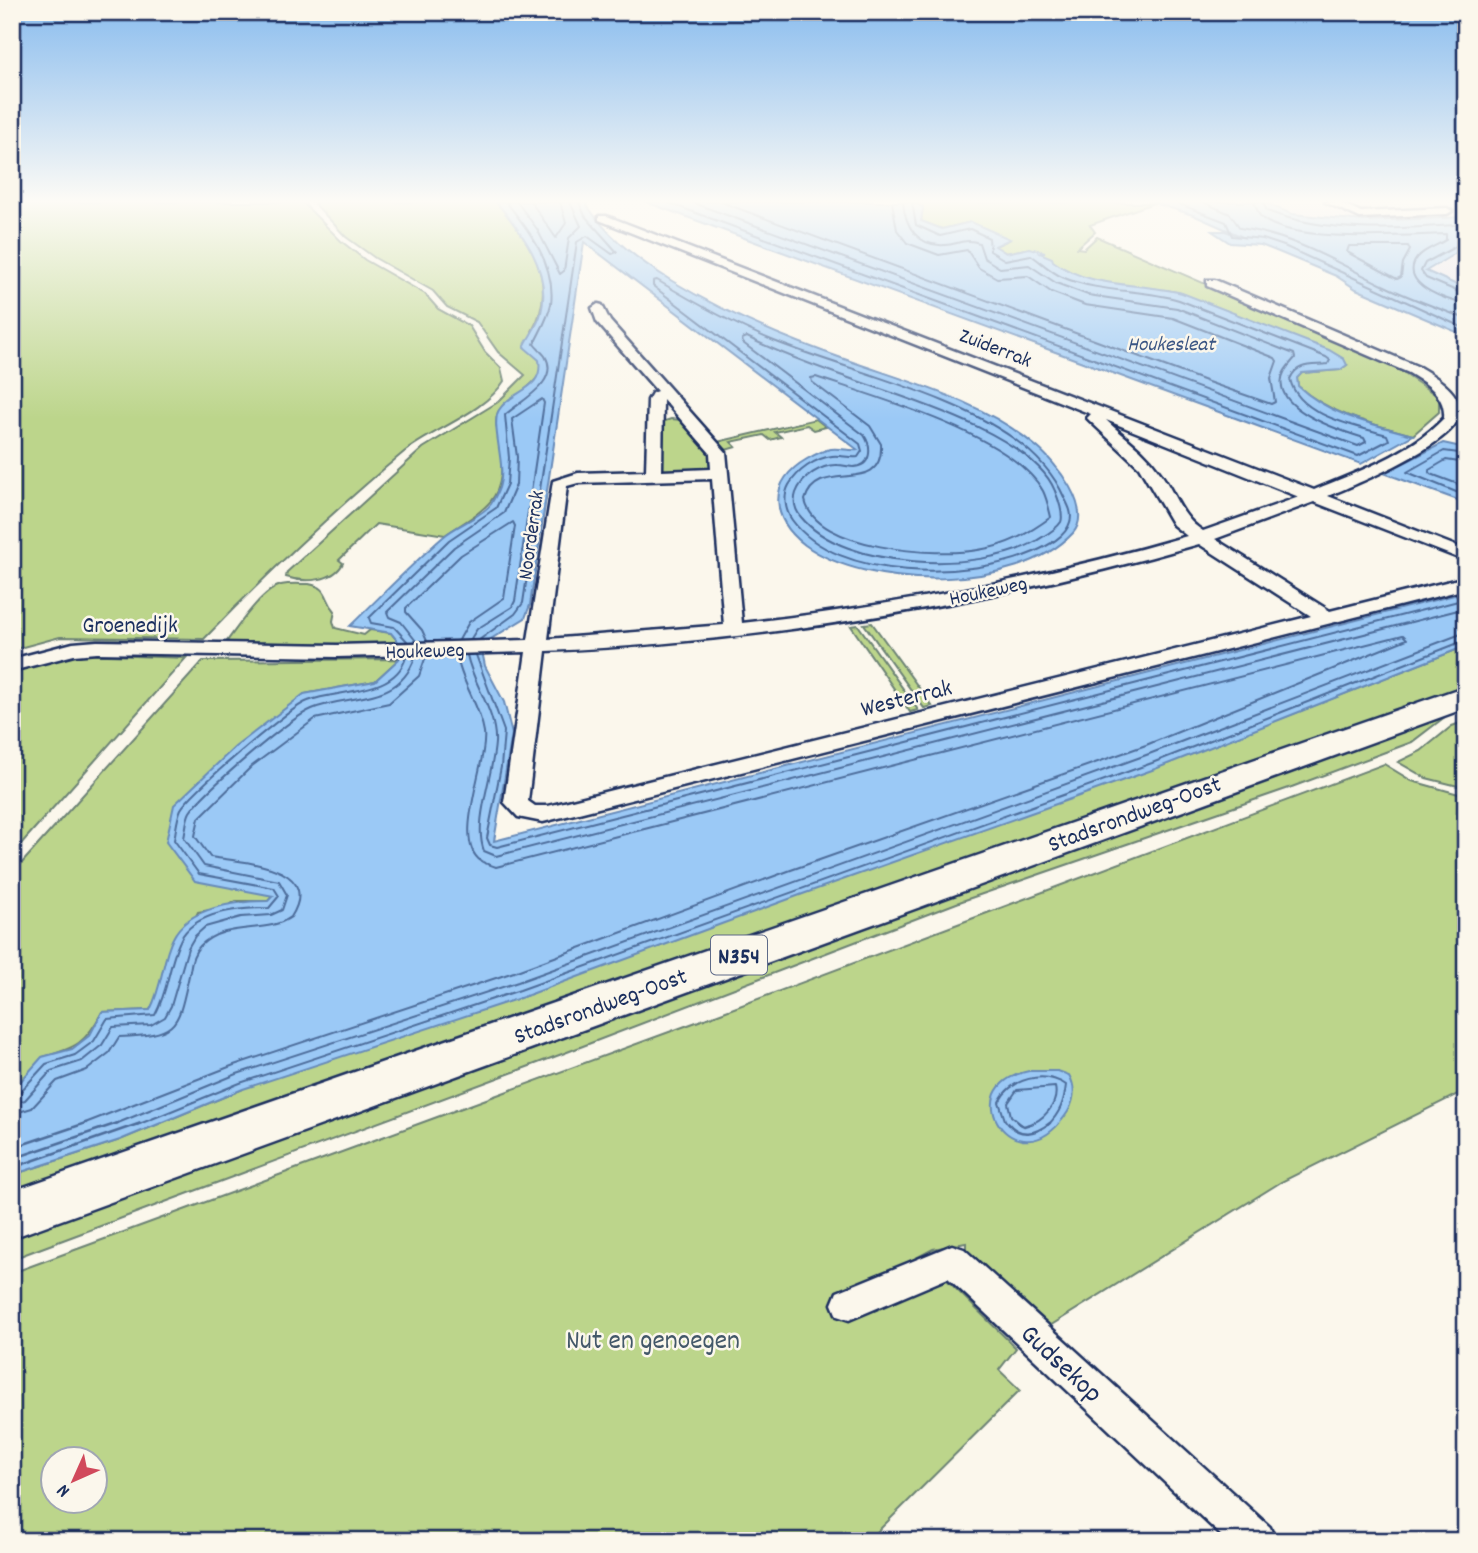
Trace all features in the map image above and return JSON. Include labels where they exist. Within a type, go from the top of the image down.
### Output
[{"type":"main road","name":"Stadsrondweg-Oost","points":[[12,1215],[1466,696]]},
{"type":"street","name":"Zuiderrak","points":[[747,274],[1314,496]]},
{"type":"street","name":"Houkeweg","points":[[207,651],[382,651],[537,646],[735,630],[855,614],[983,592],[1093,567],[1201,537],[1314,496],[1373,470],[1440,432],[1451,419],[1450,400],[1437,385],[1414,370],[1211,283]]},
{"type":"street","points":[[598,308],[604,322],[718,452],[732,621],[735,630]]},
{"type":"street","points":[[654,476],[655,400],[657,396],[667,393]]},
{"type":"street","points":[[1098,412],[1094,415],[1095,420],[1124,443],[1152,472],[1177,520],[1327,618]]},
{"type":"street","name":"Noorderrak","points":[[537,646],[559,485],[565,480],[578,478],[721,474]]},
{"type":"street","points":[[1314,496],[1466,556]]},
{"type":"street","name":"Westerrak","points":[[537,646],[516,802],[521,810],[532,815],[548,814],[1466,583]]},
{"type":"street","name":"Groenedijk","points":[[12,665],[72,649],[97,647],[207,651]]},
{"type":"street","name":"Gudsekop","points":[[849,1304],[952,1260],[1256,1541]]},
{"type":"shaded area","points":[[1435,274],[1466,274],[1466,287]]},
{"type":"green space","points":[[12,274],[391,274],[425,294],[438,309],[469,326],[485,352],[501,368],[504,381],[495,392],[472,411],[404,452],[378,474],[301,543],[204,639],[60,637],[12,650]]},
{"type":"green space","points":[[404,274],[541,274],[543,296],[540,313],[532,331],[540,370],[533,383],[498,412],[496,424],[502,463],[497,490],[483,509],[445,535],[376,524],[339,560],[343,563],[333,574],[310,580],[286,577],[287,572],[423,448],[498,402],[525,375],[498,352],[477,322],[447,307],[433,291]]},
{"type":"green space","points":[[1076,274],[1184,274],[1388,363],[1439,397],[1439,412],[1413,435],[1352,417],[1310,396],[1298,386],[1297,378],[1302,373],[1340,370],[1347,365],[1181,293],[1115,285]]},
{"type":"green space","points":[[816,419],[826,427],[814,430],[807,425],[775,432],[781,437],[770,440],[764,435],[731,442],[736,447],[726,450],[717,442]]},
{"type":"green space","points":[[682,420],[711,450],[711,469],[662,470],[662,422]]},
{"type":"green space","points":[[309,584],[320,588],[325,594],[335,611],[335,628],[364,635],[370,630],[391,633],[401,645],[329,648],[229,645],[227,641],[266,594],[281,585]]},
{"type":"green space","points":[[872,623],[932,706],[924,708],[864,624]]},
{"type":"green space","points":[[858,625],[918,710],[910,712],[851,626]]},
{"type":"green space","points":[[1466,646],[1466,687],[12,1199],[12,1175],[120,1140],[243,1089],[12,1111],[12,874],[203,661],[399,659],[375,681],[304,694],[273,895],[268,901],[236,901],[224,908],[198,912],[150,1010],[102,1012],[91,1031],[79,1043],[43,1057],[1247,732]]},
{"type":"green space","points":[[82,654],[186,658],[12,854],[12,671]]},
{"type":"green space","points":[[1450,713],[1412,742],[1289,788],[962,901],[562,1054],[12,1259],[12,1230]]},
{"type":"green space","points":[[1466,721],[1466,788],[1426,778],[1398,762],[1421,751],[1452,726]]},
{"type":"green space","name":"Nut en genoegen","points":[[1384,764],[1412,781],[1466,796],[1466,1090],[1281,1182],[1048,1327],[966,1258],[966,1243],[933,1249],[912,1260],[932,1285],[939,1278],[947,1280],[1016,1348],[999,1370],[1020,1390],[868,1541],[12,1541],[12,1273],[710,1017]]},
{"type":"water","points":[[540,274],[579,274],[530,605],[525,618],[486,642],[483,656],[485,666],[504,702],[512,734],[494,841],[1466,592],[1466,646],[1155,769],[523,997],[243,1089],[120,1140],[12,1175],[12,1091],[42,1057],[72,1049],[90,1035],[102,1012],[150,1010],[158,991],[169,946],[180,928],[190,919],[214,908],[242,902],[268,901],[273,896],[195,881],[166,842],[174,805],[235,747],[304,694],[375,681],[399,659],[401,645],[391,633],[350,626],[443,537],[491,504],[501,476],[496,425],[499,410],[532,384],[539,370],[539,360],[524,347],[540,317]]},
{"type":"water","points":[[627,274],[662,274],[735,315],[779,334],[946,395],[994,417],[1037,447],[1062,474],[1076,499],[1078,523],[1073,533],[1048,552],[1017,566],[981,575],[903,577],[866,571],[832,560],[805,545],[785,524],[778,501],[780,489],[794,468],[813,456],[831,449],[858,450]]},
{"type":"water","name":"Houkesleat","points":[[844,274],[1079,274],[1098,281],[1182,293],[1329,350],[1344,359],[1347,365],[1340,370],[1302,373],[1297,378],[1298,386],[1338,412],[1413,435],[1361,464]]},
{"type":"water","points":[[1332,274],[1434,274],[1466,289],[1466,336],[1356,289]]},
{"type":"water","points":[[1443,443],[1466,448],[1466,503],[1384,473]]},
{"type":"water","points":[[1029,1071],[1058,1071],[1069,1075],[1074,1091],[1071,1106],[1065,1116],[1046,1135],[1028,1140],[1012,1136],[999,1125],[993,1110],[995,1094],[1006,1080]]}]
